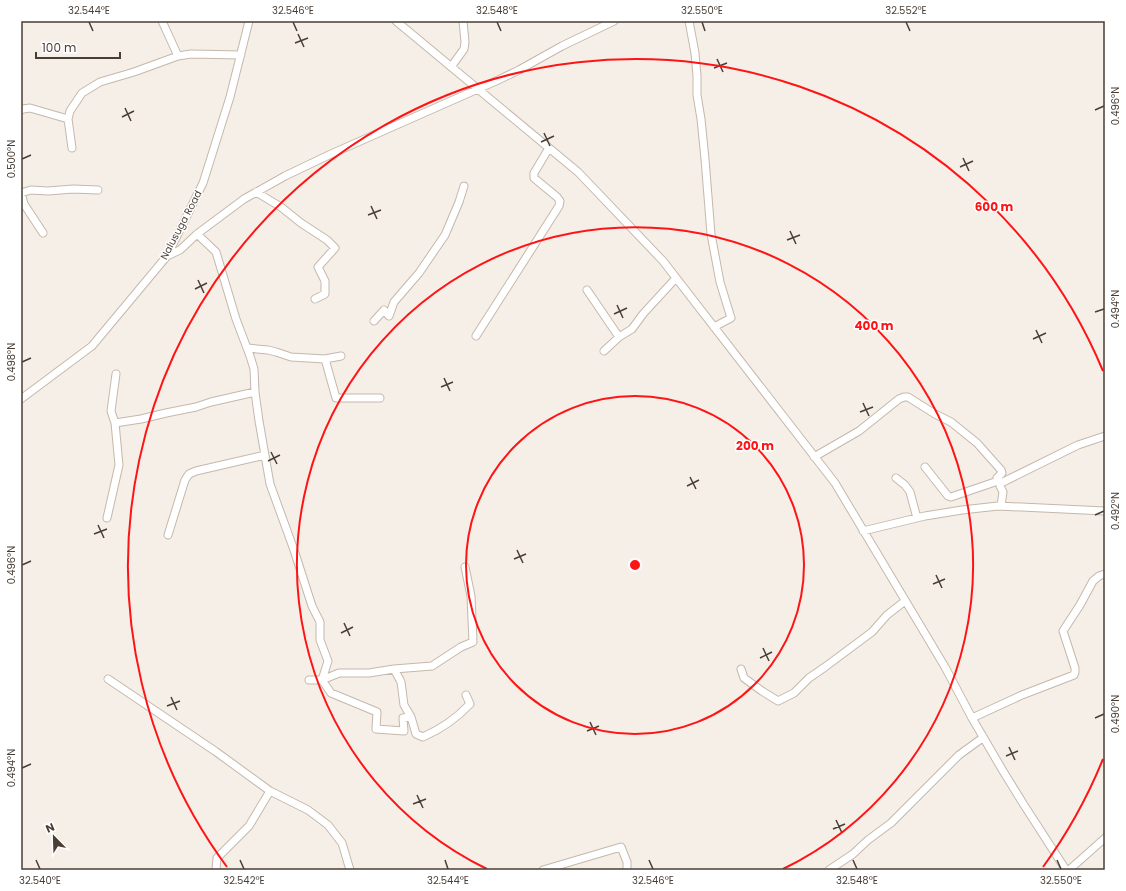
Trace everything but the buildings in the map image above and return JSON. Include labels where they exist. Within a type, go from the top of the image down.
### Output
[{"type":"street","points":[[162,21],[178,56]]},
{"type":"street","name":"Nalusuga Road","points":[[21,399],[92,346],[167,256],[203,183],[230,97],[249,21]]},
{"type":"street","points":[[396,21],[578,172],[663,261],[835,483],[945,667],[972,718],[1020,798],[1066,870]]},
{"type":"street","points":[[451,67],[464,49],[465,42],[463,21]]},
{"type":"street","points":[[167,256],[180,250],[197,234],[244,199],[256,192],[331,154],[519,70],[562,46],[614,21]]},
{"type":"street","points":[[689,21],[696,61],[697,95],[701,119],[712,234],[720,282],[731,318],[714,327]]},
{"type":"street","points":[[72,148],[68,119],[70,111],[82,93],[100,82],[134,72],[178,56],[191,54],[241,55]]},
{"type":"street","points":[[21,110],[30,108],[68,119]]},
{"type":"street","points":[[476,336],[559,206],[560,201],[557,197],[534,178],[534,173],[549,148]]},
{"type":"street","points":[[374,321],[384,310],[389,316],[394,302],[419,273],[445,235],[464,186]]},
{"type":"street","points":[[43,233],[24,204],[21,193],[31,190],[98,190]]},
{"type":"street","points":[[256,192],[281,207],[301,223],[327,240],[335,248],[318,267],[325,281],[325,294],[314,299]]},
{"type":"street","points":[[197,234],[216,252],[236,319],[254,369],[255,392],[270,484],[294,550],[312,606],[320,622],[320,640],[328,661],[322,680]]},
{"type":"street","points":[[604,351],[619,337],[632,329],[643,314],[676,278]]},
{"type":"street","points":[[587,290],[619,337]]},
{"type":"street","points":[[247,348],[268,350],[290,357],[325,359],[341,356]]},
{"type":"street","points":[[325,359],[336,398],[380,398]]},
{"type":"street","points":[[107,518],[119,465],[115,423],[111,411],[116,374]]},
{"type":"street","points":[[115,423],[196,407],[255,392]]},
{"type":"street","points":[[814,457],[859,431],[904,397],[908,397],[934,414],[951,422],[977,443],[1001,470],[1002,473],[997,478],[1003,492],[1001,506]]},
{"type":"street","points":[[925,467],[948,496],[951,497],[1000,482],[1078,445],[1105,436]]},
{"type":"street","points":[[168,534],[185,480],[189,474],[196,471],[265,455]]},
{"type":"street","points":[[896,478],[905,485],[910,492],[917,518]]},
{"type":"street","points":[[863,531],[917,518],[962,510],[1001,506],[1105,511]]},
{"type":"street","points":[[309,680],[322,680],[339,673],[369,673],[394,669],[432,666],[472,642],[471,596],[465,567]]},
{"type":"street","points":[[972,718],[1022,695],[1074,675],[1075,668],[1063,631],[1080,605],[1093,581],[1099,576],[1105,574]]},
{"type":"street","points":[[741,669],[744,678],[778,701],[794,693],[809,678],[872,632],[887,616],[905,601]]},
{"type":"street","points":[[394,669],[401,682],[404,705],[411,717],[416,734],[423,737],[439,730],[462,713],[470,704],[466,694]]},
{"type":"street","points":[[108,679],[215,751],[270,791],[308,810],[328,825],[342,843],[350,870]]},
{"type":"street","points":[[322,680],[331,693],[377,712],[376,729],[404,731],[403,718],[411,717]]},
{"type":"street","points":[[829,870],[853,854],[868,840],[891,823],[959,755],[981,739]]},
{"type":"street","points":[[216,870],[217,858],[249,826],[270,791]]},
{"type":"street","points":[[1069,870],[1105,838]]},
{"type":"street","points":[[543,870],[621,847],[627,862],[627,870]]}]
